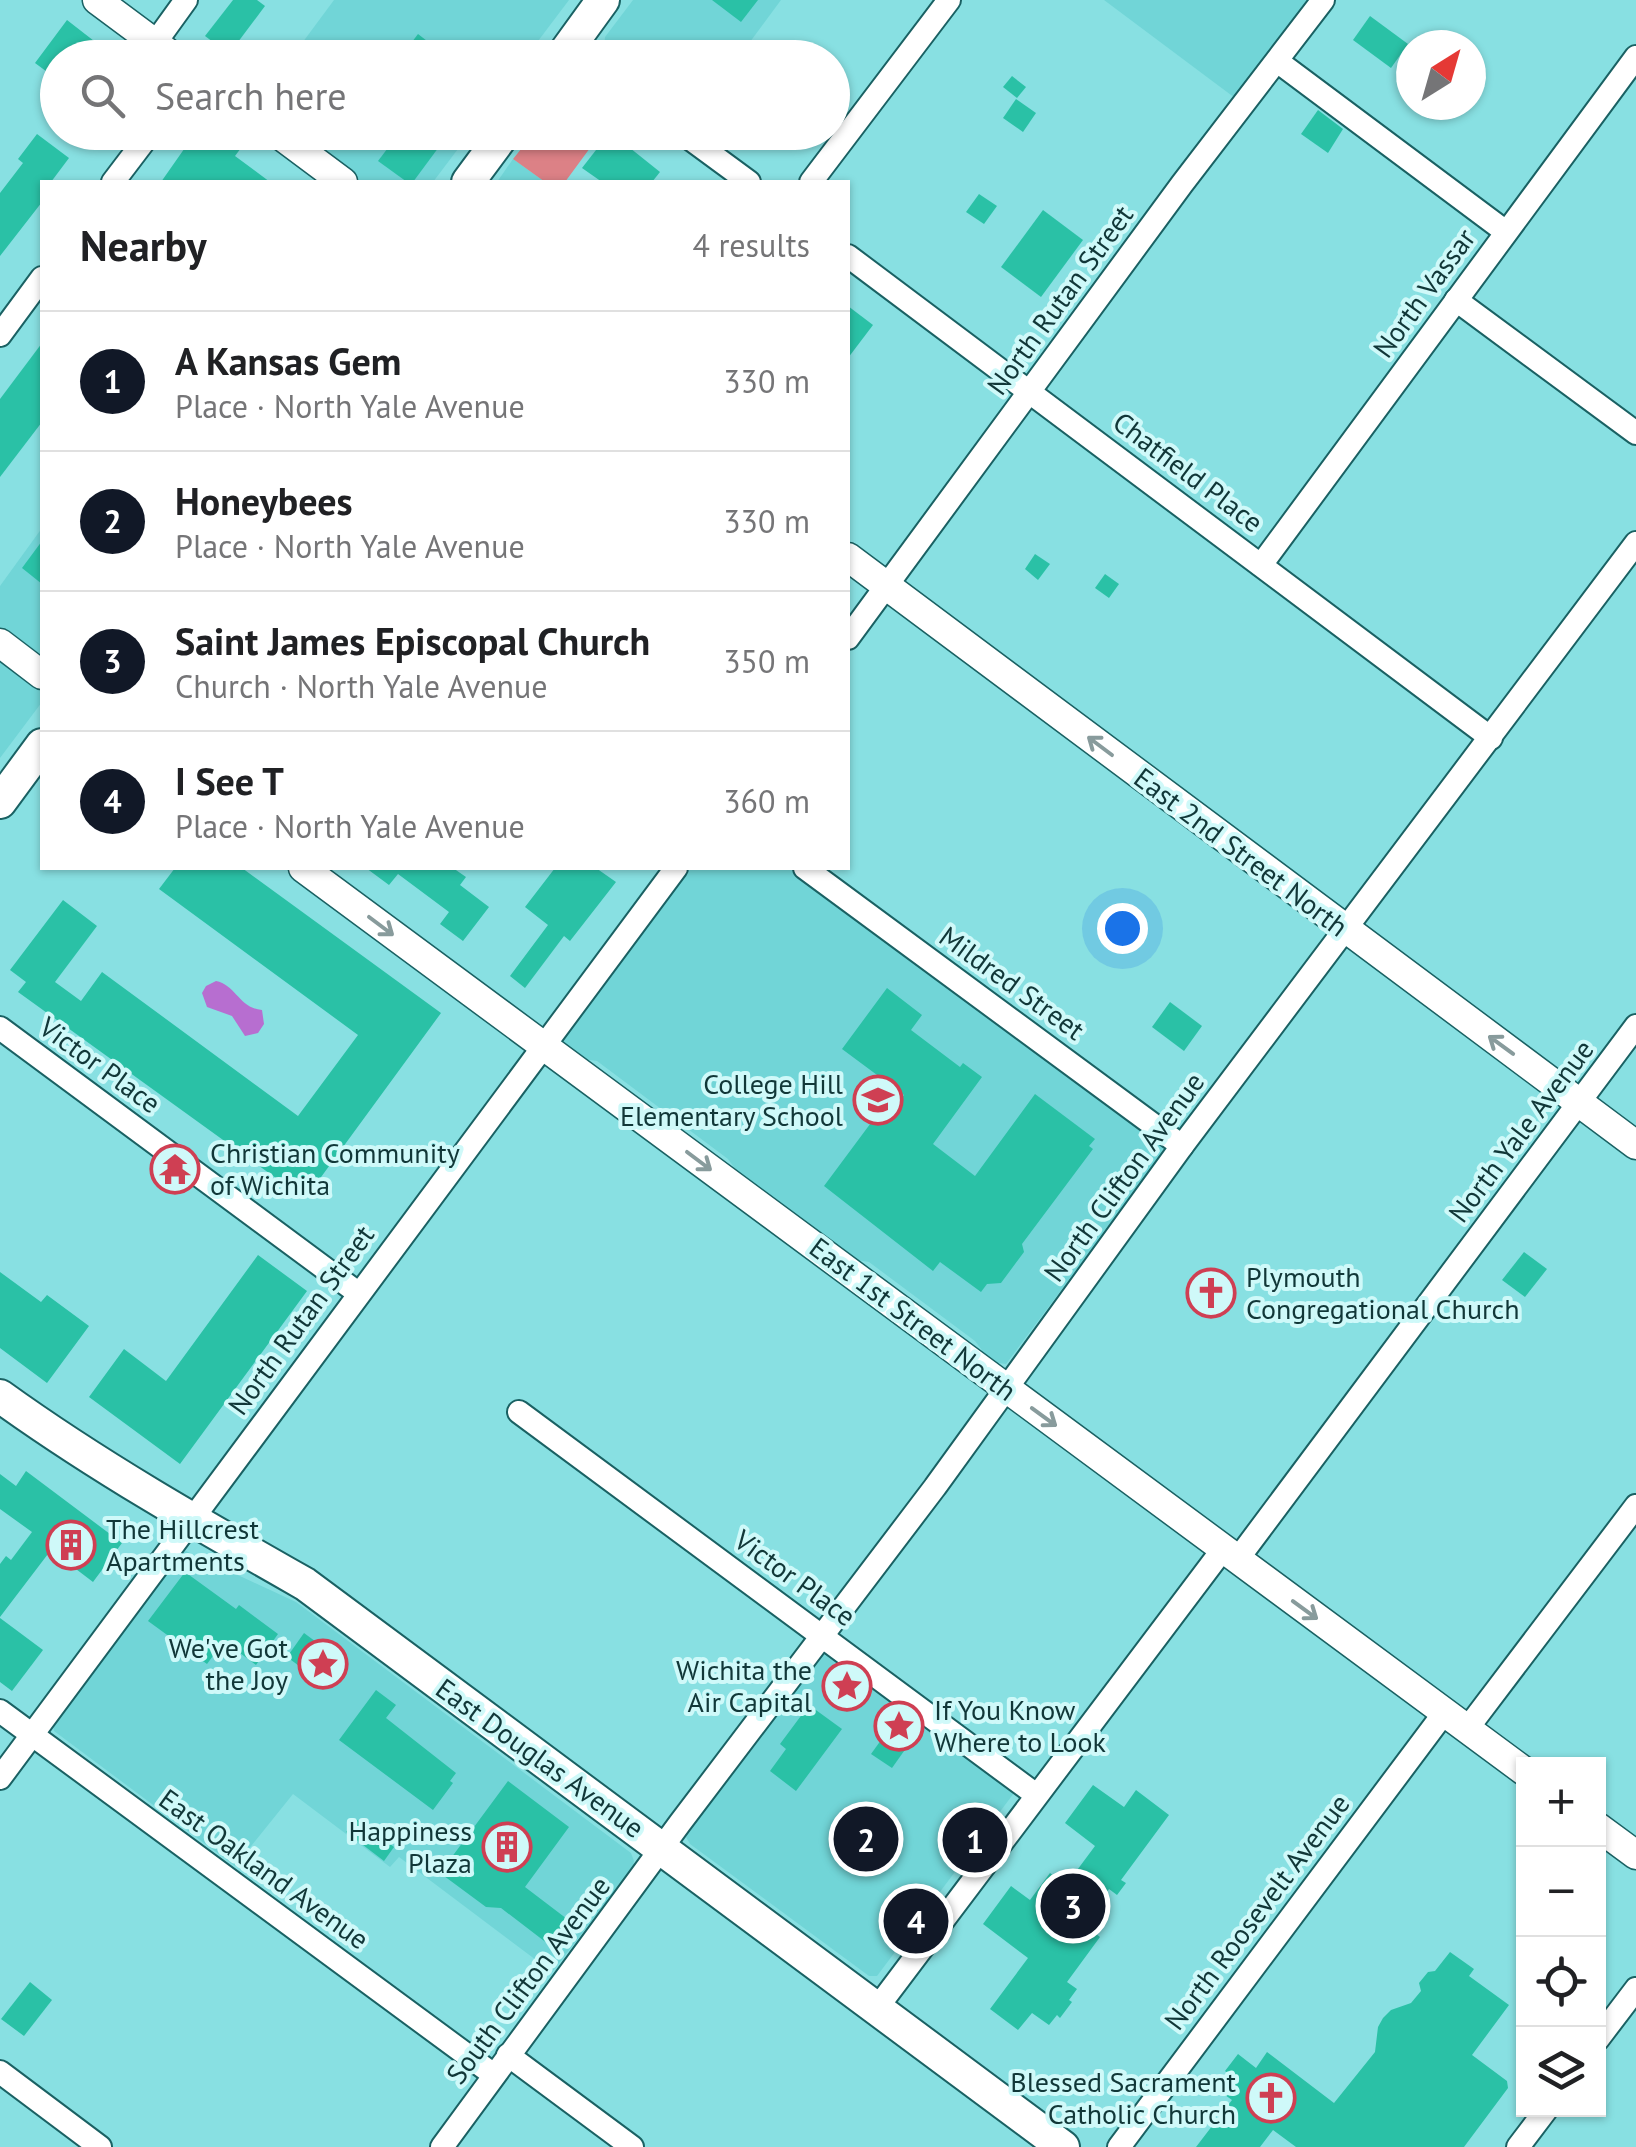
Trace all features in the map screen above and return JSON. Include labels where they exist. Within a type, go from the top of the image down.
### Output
[{"type":"main road","points":[[578,40],[603,0]]},
{"type":"main road","points":[[469,180],[492,150]]},
{"type":"main road","points":[[0,802],[40,748]]},
{"type":"main road","name":"East Douglas Avenue","points":[[0,1396],[48,1431],[304,1584],[1063,2147]]},
{"type":"street","points":[[97,0],[151,40]]},
{"type":"street","points":[[169,40],[186,0]]},
{"type":"street","points":[[850,131],[949,0]]},
{"type":"street","name":"North Rutan Street","points":[[850,635],[1323,0]]},
{"type":"street","name":"North Vassar","points":[[1262,565],[1636,57]]},
{"type":"street","points":[[1277,61],[1506,232]]},
{"type":"street","points":[[115,180],[137,150]]},
{"type":"street","points":[[300,150],[340,180]]},
{"type":"street","points":[[705,150],[746,180]]},
{"type":"street","points":[[813,180],[835,150]]},
{"type":"street","name":"Chatfield Place","points":[[850,257],[1491,738]]},
{"type":"street","points":[[0,335],[40,281]]},
{"type":"street","points":[[1456,300],[1636,433]]},
{"type":"street","name":"North Clifton Avenue","points":[[662,1848],[1007,1388],[1182,1146],[1636,543]]},
{"type":"street","name":"East 2nd Street North","points":[[850,559],[1636,1145]]},
{"type":"street","points":[[0,643],[40,673]]},
{"type":"street","name":"East 1st Street North","points":[[310,870],[1516,1765]]},
{"type":"street","name":"North Rutan Street","points":[[0,1778],[674,870]]},
{"type":"street","name":"Mildred Street","points":[[808,870],[1182,1146]]},
{"type":"street","name":"North Yale Avenue","points":[[877,2008],[1036,1794],[1230,1554],[1636,1026]]},
{"type":"street","name":"Victor Place","points":[[0,1028],[358,1293]]},
{"type":"street","name":"Victor Place","points":[[519,1412],[1036,1794]]},
{"type":"street","name":"North Roosevelt Avenue","points":[[1119,2147],[1456,1721],[1636,1506]]},
{"type":"street","name":"East Oakland Avenue","points":[[0,1711],[494,2075]]},
{"type":"street","points":[[1606,1833],[1636,1855]]},
{"type":"street","name":"South Clifton Avenue","points":[[442,2147],[662,1848]]},
{"type":"street","points":[[1606,2028],[1636,1989]]},
{"type":"street","points":[[508,2055],[632,2147]]},
{"type":"street","points":[[0,2072],[90,2144]]},
{"type":"street","points":[[1518,2147],[1541,2117]]},
{"type":"shaded area","points":[[334,0],[569,0],[539,40],[304,40]]},
{"type":"shaded area","points":[[633,0],[781,0],[752,40],[605,40]]},
{"type":"shaded area","points":[[1104,0],[1309,0],[1235,98]]},
{"type":"shaded area","points":[[318,150],[457,150],[435,180],[359,180]]},
{"type":"shaded area","points":[[520,150],[589,150],[566,180],[542,180],[513,159]]},
{"type":"shaded area","points":[[513,159],[542,180],[498,180]]},
{"type":"shaded area","points":[[40,531],[40,657],[0,629],[0,586]]},
{"type":"shaded area","points":[[0,659],[36,685],[40,705],[0,758]]},
{"type":"shaded area","name":"College Hill Elementary School","points":[[687,870],[796,870],[1164,1146],[1159,1159],[1006,1364],[991,1362],[975,1341],[869,1262],[851,1259],[744,1181],[728,1159],[597,1061],[569,1051],[563,1035]]},
{"type":"shaded area","points":[[216,981],[248,1005],[262,1010],[264,1024],[258,1033],[245,1036],[232,1016],[207,1007],[202,993]]},
{"type":"shaded area","points":[[186,1551],[296,1602],[631,1853],[633,1868],[552,1972],[399,1857],[390,1867],[293,1794],[235,1866],[54,1731],[53,1725],[179,1554]]},
{"type":"shaded area","points":[[825,1652],[1012,1785],[1014,1793],[877,1976],[869,1976],[690,1844],[686,1837],[689,1826],[815,1657]]},
{"type":"building","points":[[233,0],[257,0],[265,6],[240,40],[210,40],[205,36]]},
{"type":"building","points":[[712,0],[758,0],[741,22]]},
{"type":"building","points":[[1370,16],[1396,35],[1396,61],[1391,68],[1353,40]]},
{"type":"building","points":[[67,20],[93,40],[52,40]]},
{"type":"building","points":[[1012,76],[1026,87],[1017,98],[1003,87]]},
{"type":"building","points":[[1016,99],[1036,113],[1023,132],[1003,118]]},
{"type":"building","points":[[1318,110],[1343,129],[1328,153],[1301,134]]},
{"type":"building","points":[[37,134],[40,150],[58,150],[69,158],[52,180],[40,180],[40,205],[0,256],[0,193],[23,163],[18,159]]},
{"type":"building","points":[[183,150],[240,150],[235,156],[267,180],[162,180]]},
{"type":"building","points":[[386,150],[437,150],[414,180],[404,180],[378,161]]},
{"type":"building","points":[[596,150],[632,150],[660,172],[654,180],[599,180],[582,168]]},
{"type":"building","points":[[979,194],[997,206],[984,224],[966,212]]},
{"type":"building","points":[[1043,210],[1083,240],[1041,297],[1001,267]]},
{"type":"building","points":[[850,308],[873,325],[850,355]]},
{"type":"building","points":[[40,346],[40,425],[0,477],[0,399]]},
{"type":"building","points":[[40,544],[40,582],[22,568]]},
{"type":"building","points":[[1035,554],[1050,564],[1038,580],[1025,569]]},
{"type":"building","points":[[1105,574],[1119,584],[1109,598],[1095,588]]},
{"type":"building","points":[[173,870],[245,870],[441,1013],[305,1199],[18,992],[26,982],[10,970],[63,900],[97,926],[55,982],[81,1001],[102,972],[298,1116],[358,1035],[159,889]]},
{"type":"building","points":[[369,870],[456,870],[466,877],[460,885],[489,907],[463,941],[440,924],[449,912],[398,874],[389,885]]},
{"type":"building","points":[[553,870],[599,870],[616,882],[570,941],[564,936],[525,988],[510,976],[548,925],[525,907]]},
{"type":"building","points":[[887,988],[922,1015],[911,1030],[960,1067],[963,1063],[982,1077],[933,1144],[975,1176],[1035,1094],[1095,1139],[1089,1146],[1093,1149],[1022,1244],[1024,1252],[1001,1283],[987,1284],[981,1292],[940,1262],[933,1271],[824,1186],[879,1112],[887,1117],[904,1095],[842,1049]]},
{"type":"building","points":[[1170,1002],[1202,1026],[1184,1051],[1152,1027]]},
{"type":"building","points":[[1524,1252],[1547,1269],[1525,1297],[1502,1280]]},
{"type":"building","points":[[258,1255],[307,1291],[180,1464],[89,1397],[124,1349],[166,1381]]},
{"type":"building","points":[[0,1272],[41,1302],[47,1295],[89,1326],[47,1383],[0,1348]]},
{"type":"building","name":"The Hillcrest Apartments","points":[[26,1471],[122,1543],[93,1582],[51,1550],[0,1617],[0,1564],[6,1556],[11,1560],[32,1532],[0,1509],[0,1474],[16,1486]]},
{"type":"building","points":[[185,1572],[278,1634],[256,1665],[224,1641],[207,1664],[148,1621]]},
{"type":"building","points":[[0,1618],[43,1650],[12,1691],[0,1682]]},
{"type":"building","points":[[304,1633],[331,1653],[314,1677],[287,1657]]},
{"type":"building","points":[[376,1690],[396,1705],[386,1718],[456,1773],[433,1810],[339,1740]]},
{"type":"building","points":[[809,1705],[842,1729],[796,1791],[770,1771],[786,1749],[780,1744]]},
{"type":"building","points":[[894,1722],[914,1737],[892,1768],[871,1754]]},
{"type":"building","name":"Happiness Plaza","points":[[508,1781],[569,1827],[525,1887],[571,1922],[552,1947],[501,1908],[486,1907],[440,1873]]},
{"type":"building","points":[[1093,1785],[1124,1807],[1136,1790],[1169,1815],[1121,1880],[1126,1883],[1117,1895],[1109,1889],[1083,1924],[1100,1937],[1067,1982],[1077,1989],[1069,2000],[1072,2002],[1049,2025],[1032,2013],[1018,2030],[990,2009],[1028,1958],[983,1924],[1011,1886],[1030,1900],[1050,1873],[1066,1885],[1095,1846],[1065,1823]]},
{"type":"building","points":[[356,1819],[394,1847],[384,1861],[346,1832]]},
{"type":"building","points":[[1450,1952],[1474,1969],[1469,1976],[1509,2005],[1472,2055],[1507,2081],[1508,2088],[1464,2147],[1296,2147],[1273,2130],[1260,2147],[1196,2147],[1232,2100],[1225,2095],[1236,2080],[1225,2071],[1238,2054],[1256,2068],[1267,2052],[1334,2103],[1375,2052],[1383,2018],[1391,2010],[1411,2003],[1421,1991],[1419,1983]]},
{"type":"building","points":[[30,1982],[52,2000],[24,2036],[1,2019]]},
{"type":"place","name":"College Hill Elementary School","points":[[878,1100]]},
{"type":"place","name":"Christian Community of Wichita","points":[[175,1169]]},
{"type":"place","name":"Plymouth Congregational Church","points":[[1211,1293]]},
{"type":"place","name":"The Hillcrest Apartments","points":[[71,1545]]},
{"type":"place","name":"We've Got the Joy","points":[[323,1664]]},
{"type":"place","name":"Wichita the Air Capital","points":[[847,1686]]},
{"type":"place","name":"If You Know Where to Look","points":[[899,1726]]},
{"type":"place","name":"Honeybees","points":[[866,1839]]},
{"type":"place","name":"A Kansas Gem","points":[[975,1840]]},
{"type":"place","name":"Happiness Plaza","points":[[507,1847]]},
{"type":"place","name":"Saint James Episcopal Church","points":[[1073,1906]]},
{"type":"place","name":"I See T","points":[[916,1921]]},
{"type":"place","name":"Blessed Sacrament Catholic Church","points":[[1271,2098]]}]
